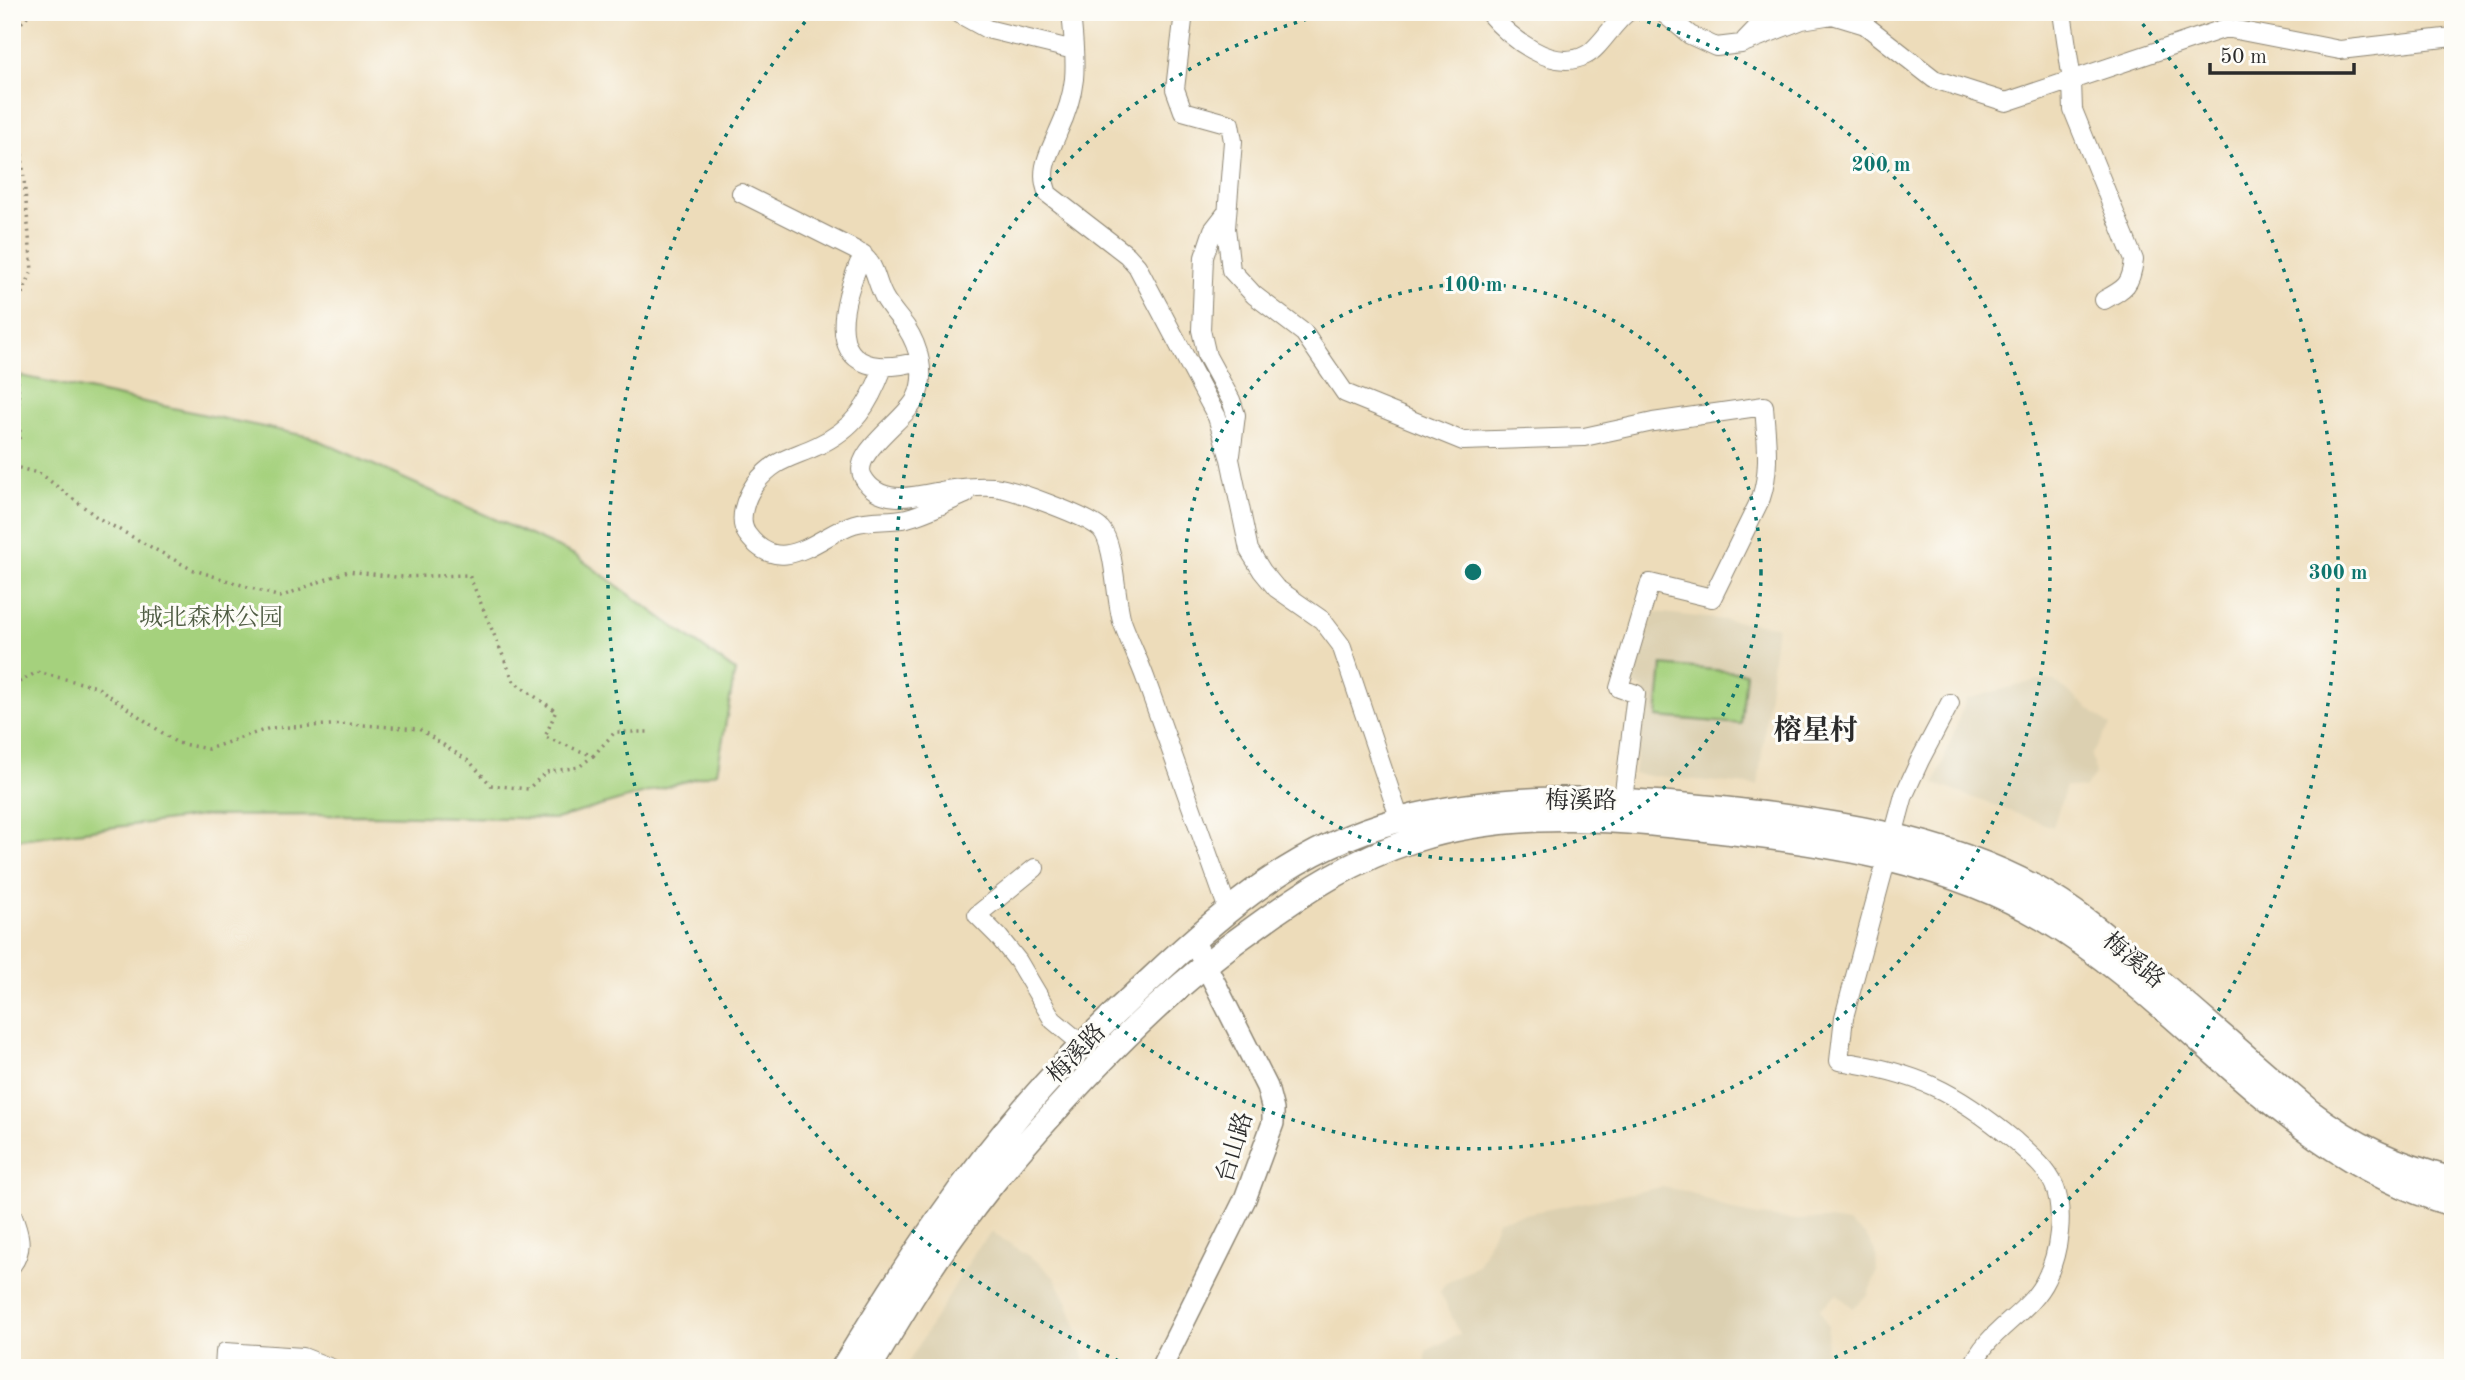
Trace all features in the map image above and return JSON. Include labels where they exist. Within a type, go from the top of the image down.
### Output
[{"type":"main road","name":"梅溪路","points":[[843,1368],[893,1285],[965,1183],[1040,1090],[1193,940],[1248,893],[1300,860],[1356,835],[1400,820],[1490,803],[1623,800],[1753,813],[1890,847],[2043,918],[2104,958],[2259,1094],[2322,1142],[2374,1174],[2427,1197],[2453,1204]]},
{"type":"main road","name":"梅溪路","points":[[869,1368],[940,1254],[1010,1162],[1121,1040],[1169,994],[1289,902],[1318,884],[1364,860],[1416,839],[1493,824],[1559,820],[1638,822],[1796,840],[1950,852],[1999,871],[2057,901],[2090,923],[2326,1124],[2380,1156],[2453,1180]]},
{"type":"street","points":[[956,12],[987,29],[1074,50]]},
{"type":"street","points":[[1071,12],[1074,78],[1069,106],[1047,155],[1043,182],[1048,194],[1127,255],[1137,266],[1217,417],[1230,459],[1249,550],[1276,588],[1322,620],[1341,645],[1400,820]]},
{"type":"street","points":[[1184,12],[1175,89],[1183,111],[1230,124],[1233,141],[1226,228],[1231,270],[1254,295],[1304,333],[1345,393],[1463,441],[1584,437],[1653,422],[1764,406],[1768,471],[1765,484],[1761,498],[1712,598],[1650,583],[1619,688],[1636,694],[1623,800]]},
{"type":"street","points":[[1488,12],[1503,30],[1542,55],[1566,61],[1588,55],[1628,12]]},
{"type":"street","points":[[1662,12],[1690,35],[1716,47],[1741,44],[1801,20],[1832,15],[1865,25],[1934,79],[2006,102],[2226,28],[2340,50],[2453,37]]},
{"type":"street","points":[[1741,44],[1772,12]]},
{"type":"street","points":[[2062,12],[2073,81],[2073,110],[2134,260],[2132,279],[2120,291],[2104,300]]},
{"type":"street","points":[[741,193],[863,254],[875,269],[884,298],[908,330],[922,371],[917,396],[906,413],[867,452],[861,471],[864,479],[879,492],[901,497],[982,487],[1009,489],[1088,521],[1104,533],[1108,542],[1122,622],[1145,678],[1228,910]]},
{"type":"street","points":[[1227,212],[1213,230],[1204,257],[1201,330],[1207,356],[1231,400],[1236,415],[1230,459]]},
{"type":"street","points":[[863,254],[849,290],[844,318],[845,344],[857,359],[883,368],[920,361]]},
{"type":"street","points":[[883,368],[868,403],[848,427],[815,448],[793,454],[772,465],[755,485],[748,495],[743,518],[744,530],[752,540],[761,549],[774,554],[799,551],[857,523],[906,518],[982,487]]},
{"type":"street","points":[[1950,703],[1910,779],[1844,1017],[1839,1061],[1900,1072],[1920,1079],[1962,1101],[2007,1135],[2044,1168],[2054,1185],[2059,1208],[2055,1248],[2047,1279],[2035,1298],[1984,1346],[1972,1368]]},
{"type":"street","points":[[1035,868],[977,915],[1017,961],[1053,1020],[1083,1045]]},
{"type":"street","name":"台山路","points":[[1161,1368],[1245,1199],[1273,1123],[1273,1110],[1267,1087],[1193,940]]},
{"type":"street","points":[[12,1213],[20,1235],[20,1249],[12,1265]]},
{"type":"street","points":[[224,1368],[225,1352],[303,1357],[331,1368]]},
{"type":"path","points":[[12,33],[32,12]]},
{"type":"path","points":[[12,106],[22,156],[32,271],[15,310],[20,437],[12,447]]},
{"type":"path","points":[[12,466],[41,474],[97,518],[191,569],[279,597],[348,571],[396,577],[469,575],[514,682],[556,711],[545,737],[593,756]]},
{"type":"path","points":[[12,691],[19,682],[37,672],[97,687],[177,743],[208,749],[270,728],[348,724],[419,729],[470,762],[491,785],[528,789],[546,772],[579,767],[615,733],[652,732]]},
{"type":"shaded area","points":[[1655,612],[1777,626],[1758,786],[1634,774],[1644,689],[1628,682]]},
{"type":"shaded area","points":[[2038,680],[2059,684],[2110,726],[2091,755],[2095,775],[2084,789],[2066,786],[2053,827],[1935,784],[1966,699]]},
{"type":"shaded area","points":[[1662,1187],[1685,1191],[1735,1211],[1758,1216],[1848,1223],[1866,1236],[1876,1253],[1877,1272],[1868,1294],[1853,1308],[1837,1294],[1820,1309],[1828,1327],[1825,1368],[1426,1368],[1426,1351],[1460,1334],[1440,1292],[1445,1284],[1478,1265],[1499,1219]]},
{"type":"shaded area","points":[[992,1232],[1039,1263],[1054,1277],[1067,1301],[1079,1334],[1086,1368],[905,1368],[976,1250]]},
{"type":"green space","name":"城北森林公园","points":[[12,374],[311,437],[575,555],[735,671],[717,772],[556,819],[368,815],[203,816],[12,840]]},
{"type":"green space","points":[[1662,665],[1746,673],[1741,724],[1657,717]]},
{"type":"district","name":"榕星村","points":[[1816,729]]}]
